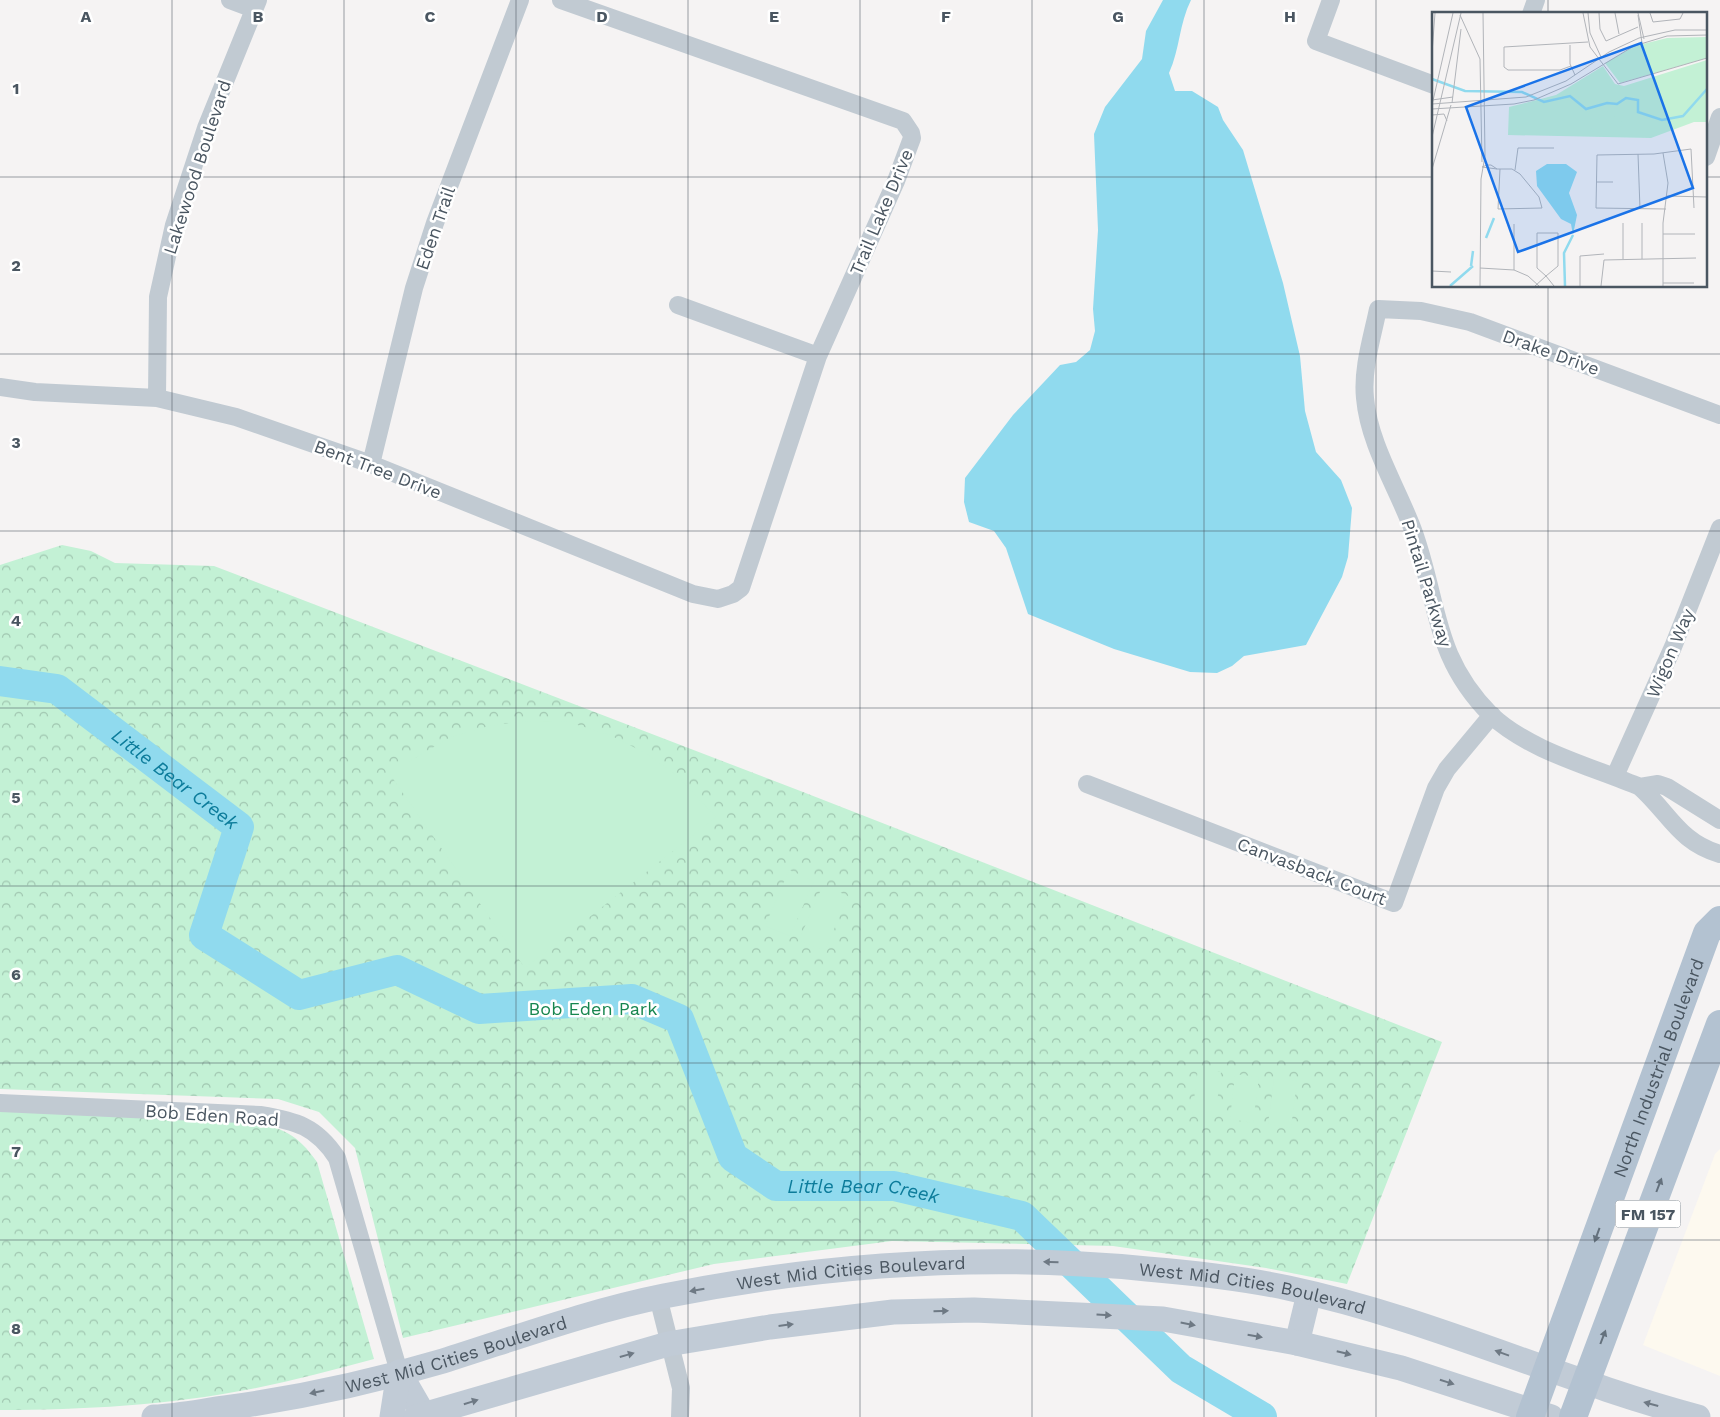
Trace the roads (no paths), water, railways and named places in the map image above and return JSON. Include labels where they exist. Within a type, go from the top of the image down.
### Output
[{"type":"main road","name":"North Industrial Boulevard","points":[[1538,1415],[1548,1369],[1706,933],[1720,920]]},
{"type":"main road","name":"FM 157","points":[[1573,1417],[1720,1024]]},
{"type":"main road","name":"West Mid Cities Boulevard","points":[[154,1417],[267,1402],[399,1372],[658,1297],[844,1268],[934,1261],[1014,1261],[1100,1264],[1190,1273],[1289,1288],[1402,1319],[1628,1398],[1698,1417]]},
{"type":"main road","points":[[1297,1343],[1309,1294]]},
{"type":"main road","points":[[399,1372],[422,1416],[668,1344],[770,1327],[893,1312],[974,1310],[1163,1319],[1297,1343],[1400,1368],[1538,1415]]},
{"type":"main road","points":[[392,1417],[399,1372]]},
{"type":"street","points":[[230,0],[256,4]]},
{"type":"street","name":"Eden Trail","points":[[371,464],[414,288],[435,223],[520,0]]},
{"type":"street","name":"Trail Lake Drive","points":[[562,0],[903,121],[911,133],[912,138],[896,181],[818,356],[741,588]]},
{"type":"street","points":[[1332,0],[1316,41],[1432,83]]},
{"type":"street","points":[[1532,12],[1536,0]]},
{"type":"street","name":"Lakewood Boulevard","points":[[157,398],[158,297],[174,225],[206,128],[256,4]]},
{"type":"street","points":[[1708,151],[1720,118]]},
{"type":"street","points":[[678,305],[818,356]]},
{"type":"street","name":"Drake Drive","points":[[1378,309],[1421,311],[1462,320],[1720,415]]},
{"type":"street","name":"Pintail Parkway","points":[[1378,309],[1365,375],[1365,400],[1370,423],[1415,538],[1442,640],[1465,683],[1492,716],[1515,733],[1538,745],[1640,787],[1656,802],[1676,828],[1692,842],[1720,854]]},
{"type":"street","name":"Bent Tree Drive","points":[[0,387],[35,392],[157,398],[236,417],[371,464],[693,594],[718,599],[733,594],[741,588]]},
{"type":"street","name":"Wigon Way","points":[[1615,776],[1673,647],[1720,528]]},
{"type":"street","name":"Canvasback Court","points":[[1087,784],[1394,903],[1436,788],[1447,769],[1492,716]]},
{"type":"street","name":"Pintail Parkway","points":[[1640,787],[1658,784],[1698,805],[1720,820]]},
{"type":"street","points":[[1676,828],[1698,805]]},
{"type":"street","name":"Bob Eden Road","points":[[0,1103],[260,1115],[292,1121],[308,1128],[325,1140],[337,1158],[399,1372]]},
{"type":"street","points":[[658,1297],[668,1344],[681,1388],[680,1417]]},
{"type":"water","points":[[1163,0],[1191,0],[1184,18],[1169,73],[1175,91],[1192,91],[1218,107],[1223,120],[1243,150],[1283,283],[1300,356],[1305,411],[1316,452],[1341,480],[1352,508],[1348,557],[1342,577],[1306,645],[1244,656],[1232,666],[1217,673],[1190,672],[1114,649],[1028,614],[1006,548],[994,531],[969,522],[964,502],[965,478],[1013,415],[1060,365],[1076,362],[1090,350],[1095,331],[1093,309],[1098,230],[1094,134],[1105,107],[1142,59],[1146,31]]},
{"type":"waterway","name":"Little Bear Creek","points":[[0,681],[57,689],[239,827],[204,935],[299,995],[397,970],[479,1009],[632,999],[679,1019],[733,1157],[776,1186],[894,1186],[1022,1216],[1181,1369],[1262,1417]]},
{"type":"park label","name":"Bob Eden Park","points":[[593,1008]]}]
